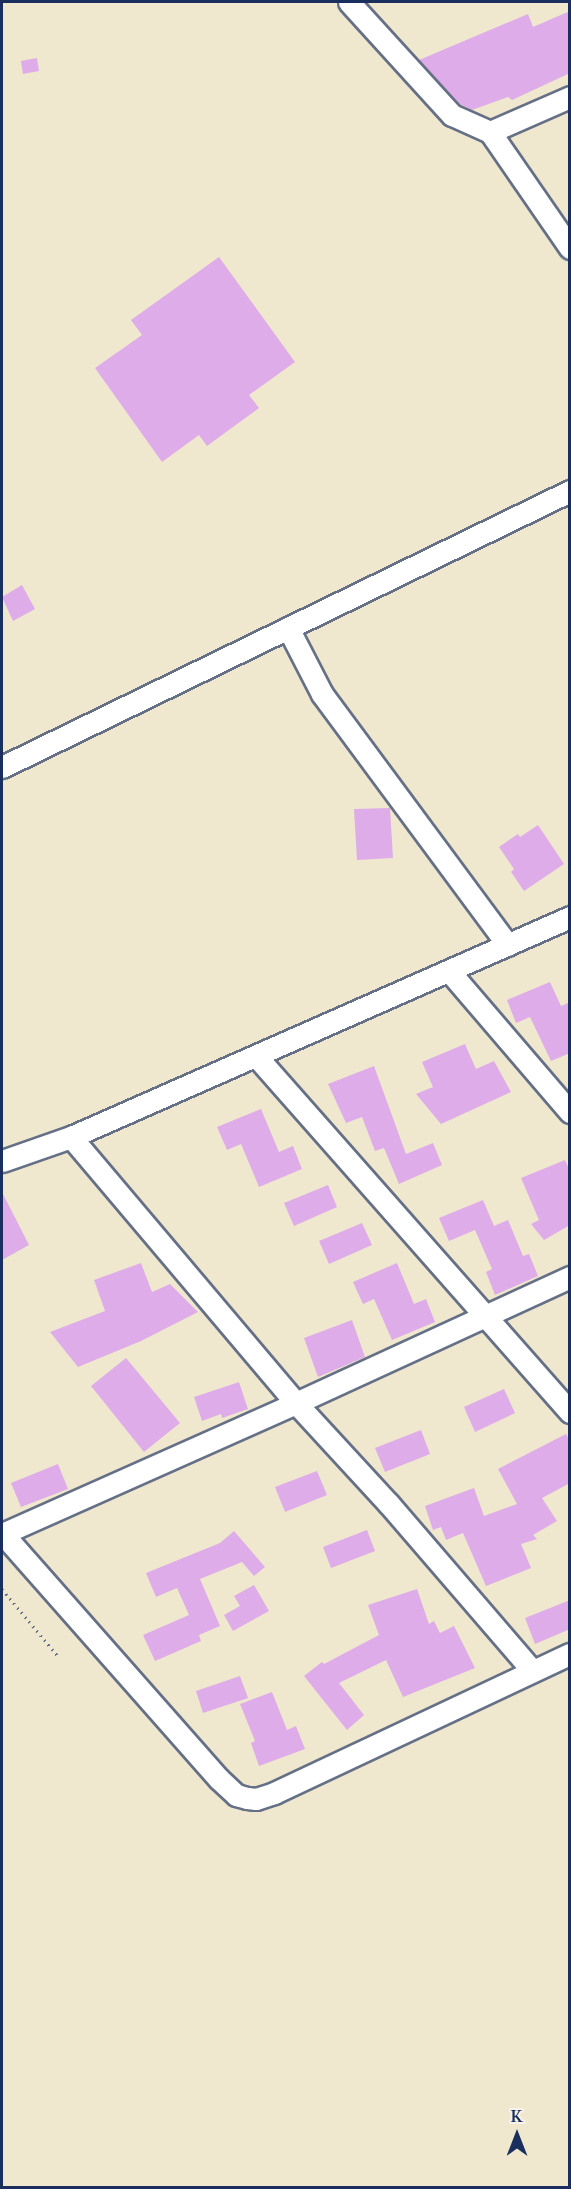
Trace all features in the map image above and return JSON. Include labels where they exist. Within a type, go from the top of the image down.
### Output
[{"type":"street","points":[[349,2],[452,115],[490,132],[570,248]]},
{"type":"street","points":[[490,132],[570,97]]},
{"type":"street","points":[[2,768],[570,491]]},
{"type":"street","points":[[288,628],[322,694],[508,945]]},
{"type":"street","points":[[2,1161],[71,1137],[570,917]]},
{"type":"street","points":[[449,971],[570,1112]]},
{"type":"street","points":[[256,1056],[570,1412]]},
{"type":"street","points":[[71,1137],[296,1403],[389,1504],[532,1670]]},
{"type":"street","points":[[570,1277],[296,1403],[2,1534],[219,1779],[236,1795],[247,1798],[256,1799],[274,1793],[570,1654]]},
{"type":"path","points":[[2,1589],[57,1655]]},
{"type":"building","points":[[570,11],[570,73],[512,100],[508,97],[472,110],[460,104],[419,60],[528,14],[533,27]]},
{"type":"building","points":[[37,58],[39,71],[23,74],[21,61]]},
{"type":"building","points":[[219,257],[295,362],[249,395],[259,408],[207,446],[199,435],[162,462],[95,368],[142,335],[131,320]]},
{"type":"building","points":[[22,585],[35,609],[13,621],[2,597]]},
{"type":"building","points":[[390,808],[393,858],[357,860],[354,809]]},
{"type":"building","points":[[538,825],[564,864],[524,891],[511,872],[514,869],[499,847],[518,834],[520,837]]},
{"type":"building","points":[[550,982],[561,1006],[570,1002],[570,1053],[551,1061],[530,1017],[516,1023],[507,1000]]},
{"type":"building","points":[[465,1044],[476,1069],[494,1061],[511,1092],[441,1124],[416,1094],[433,1087],[422,1062]]},
{"type":"building","points":[[374,1066],[406,1154],[433,1143],[442,1165],[399,1184],[384,1148],[375,1151],[362,1117],[346,1123],[328,1084]]},
{"type":"building","points":[[261,1109],[279,1152],[293,1146],[302,1169],[259,1187],[241,1144],[227,1150],[217,1127]]},
{"type":"building","points":[[565,1160],[570,1171],[570,1225],[544,1240],[531,1224],[539,1220],[521,1178]]},
{"type":"building","points":[[328,1185],[337,1207],[294,1226],[284,1203]]},
{"type":"building","points":[[2,1192],[29,1245],[2,1260]]},
{"type":"building","points":[[483,1200],[494,1226],[508,1220],[523,1256],[529,1254],[538,1276],[495,1295],[486,1272],[492,1269],[475,1230],[449,1241],[439,1218]]},
{"type":"building","points":[[362,1223],[372,1245],[329,1264],[319,1241]]},
{"type":"building","points":[[141,1263],[152,1292],[170,1284],[198,1312],[141,1341],[78,1367],[50,1332],[105,1311],[94,1280]]},
{"type":"building","points":[[397,1263],[414,1304],[426,1299],[435,1322],[392,1340],[374,1299],[363,1304],[353,1282]]},
{"type":"building","points":[[352,1320],[365,1357],[318,1377],[304,1338]]},
{"type":"building","points":[[126,1358],[180,1423],[144,1452],[91,1386]]},
{"type":"building","points":[[239,1382],[248,1409],[222,1418],[221,1414],[202,1421],[194,1397]]},
{"type":"building","points":[[504,1389],[515,1413],[475,1432],[464,1407]]},
{"type":"building","points":[[421,1430],[430,1454],[385,1472],[375,1448]]},
{"type":"building","points":[[566,1434],[570,1441],[570,1483],[542,1498],[557,1521],[533,1535],[537,1539],[521,1544],[531,1568],[486,1586],[463,1533],[446,1540],[441,1527],[433,1530],[425,1506],[474,1488],[484,1516],[517,1504],[498,1469]]},
{"type":"building","points":[[58,1464],[68,1489],[21,1507],[11,1483]]},
{"type":"building","points":[[317,1471],[327,1495],[285,1512],[275,1487]]},
{"type":"building","points":[[367,1530],[375,1551],[331,1568],[323,1547]]},
{"type":"building","points":[[234,1531],[265,1567],[254,1576],[242,1562],[200,1579],[220,1626],[199,1635],[201,1641],[155,1661],[143,1635],[189,1615],[177,1588],[156,1597],[146,1573],[220,1543]]},
{"type":"building","points":[[254,1585],[269,1611],[233,1631],[224,1615],[240,1606],[234,1596]]},
{"type":"building","points":[[417,1589],[429,1624],[434,1621],[440,1633],[454,1626],[475,1668],[403,1697],[386,1660],[339,1683],[364,1715],[347,1730],[304,1676],[322,1662],[324,1664],[379,1635],[368,1605]]},
{"type":"building","points":[[570,1600],[570,1629],[535,1644],[525,1618]]},
{"type":"building","points":[[240,1676],[248,1698],[203,1713],[196,1691]]},
{"type":"building","points":[[272,1692],[287,1730],[296,1726],[305,1749],[259,1766],[251,1743],[255,1741],[240,1704]]}]
